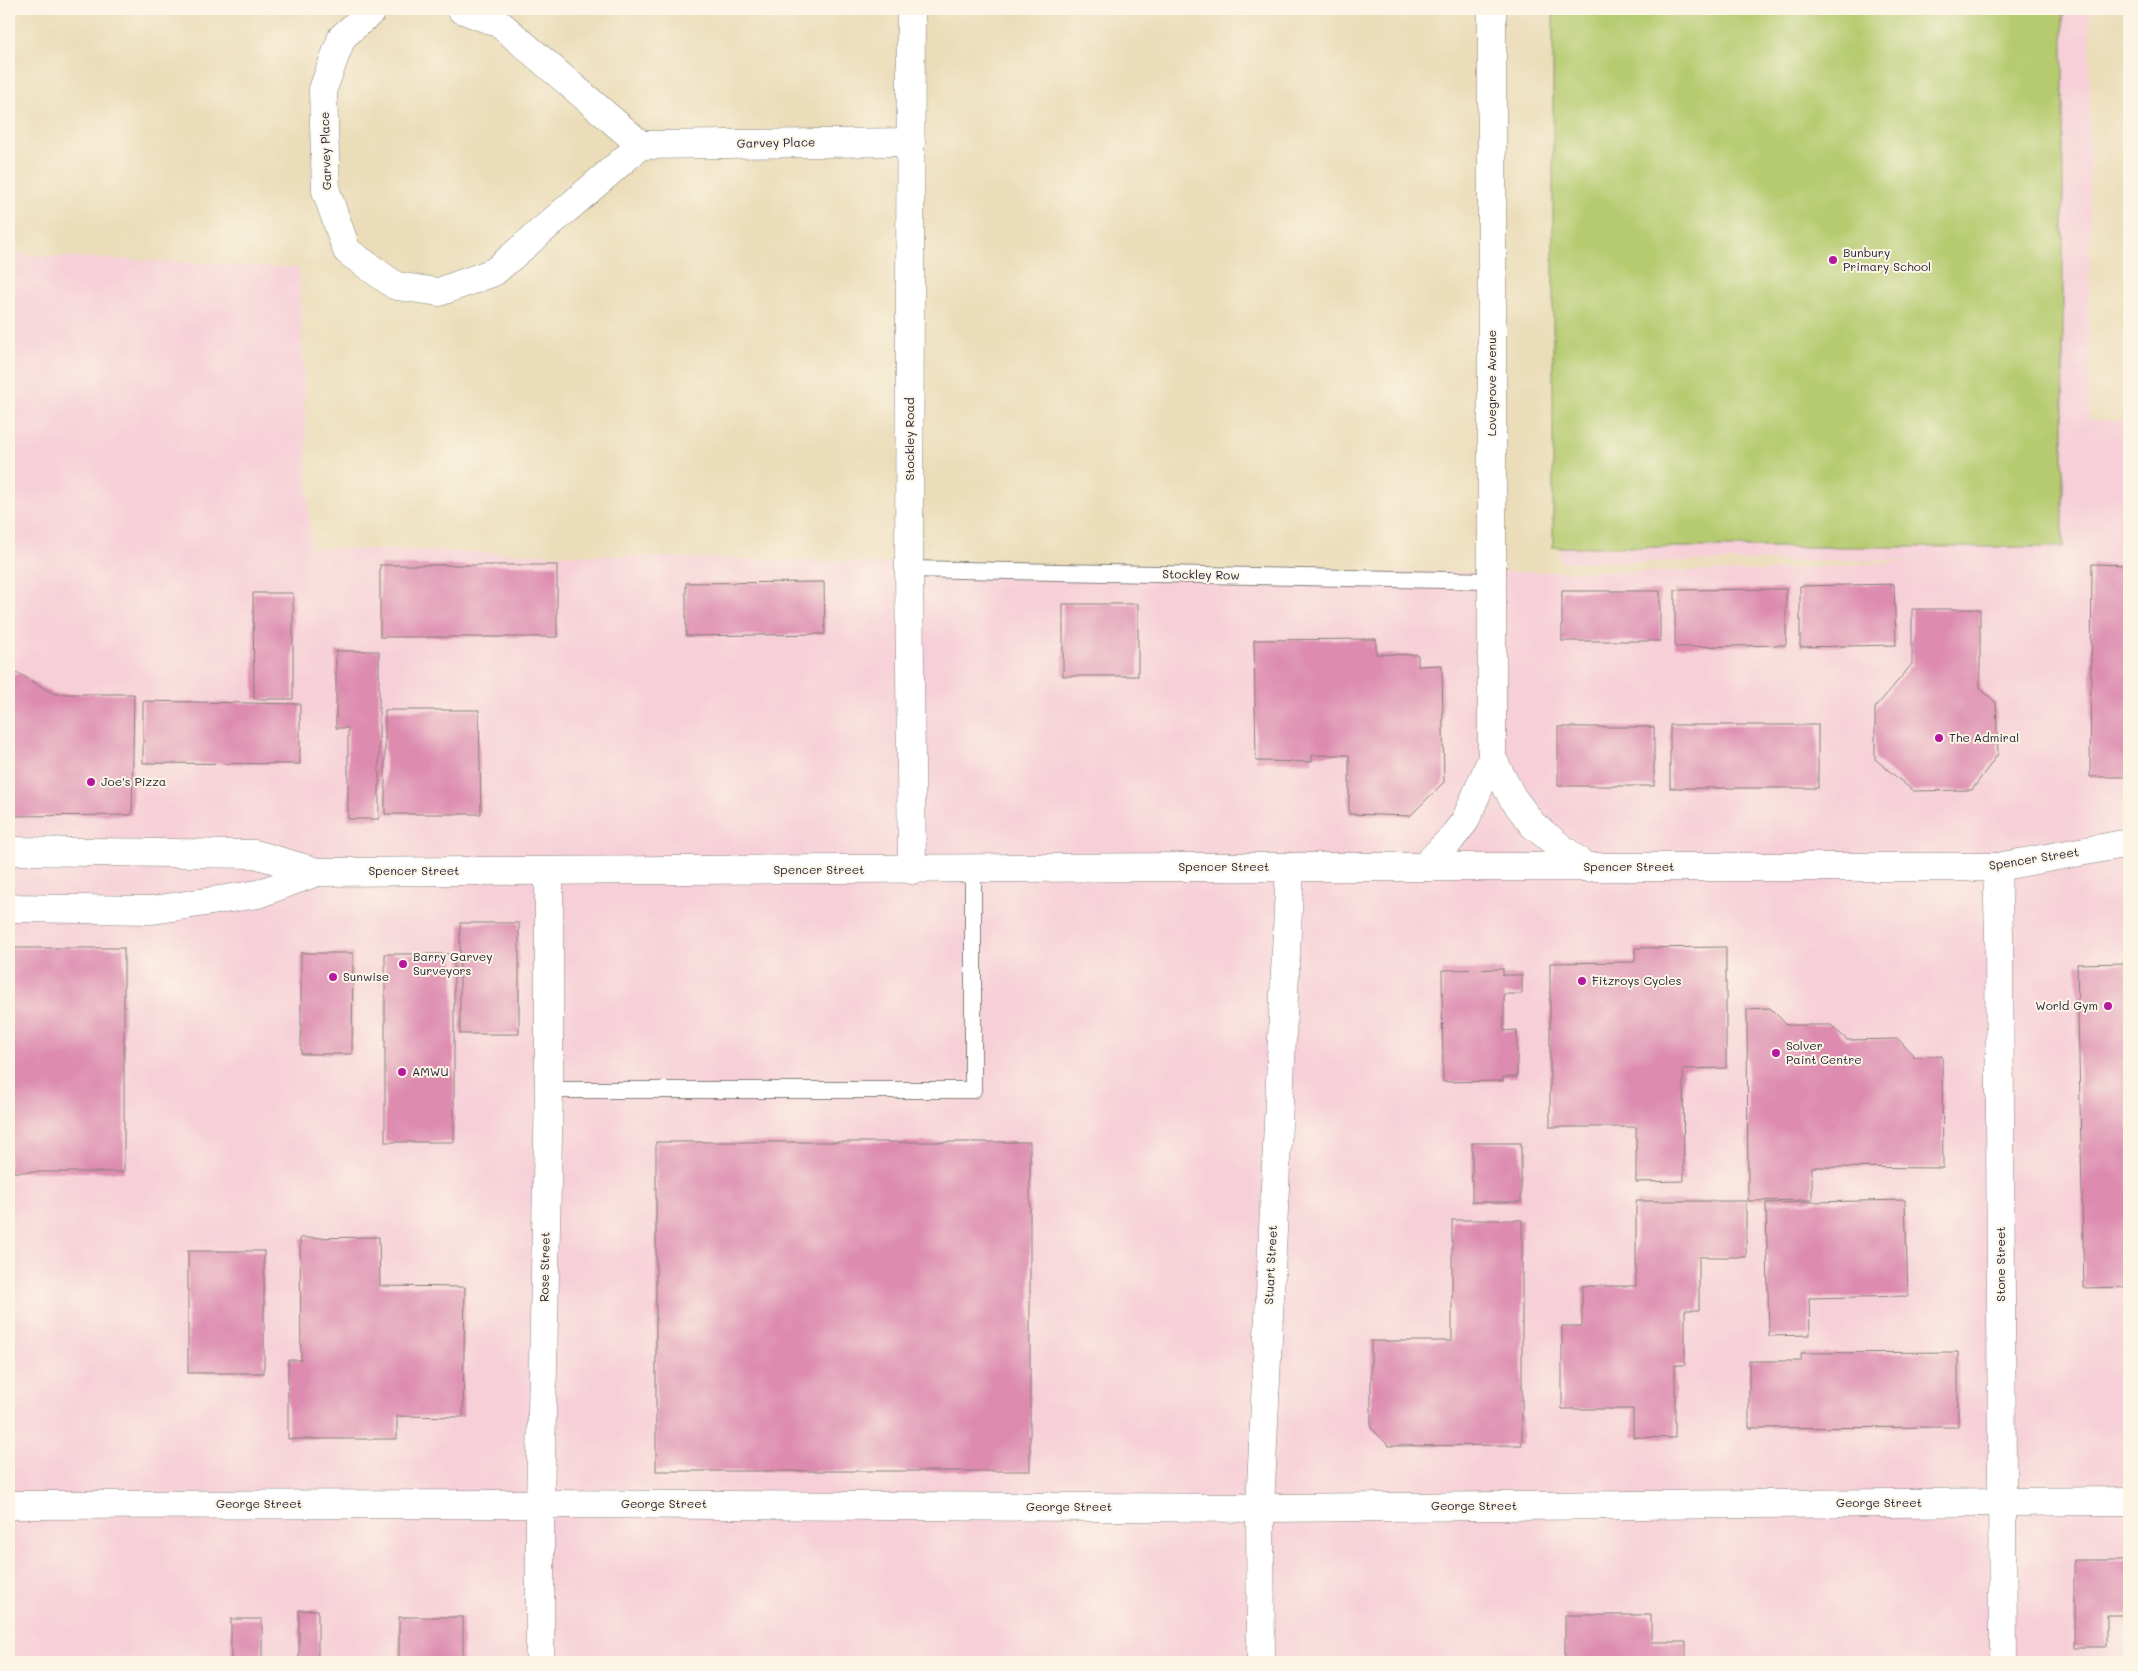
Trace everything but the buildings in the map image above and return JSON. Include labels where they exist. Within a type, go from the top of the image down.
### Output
[{"type":"street","name":"Garvey Place","points":[[374,9],[342,37],[323,88],[326,191],[347,251],[396,286],[439,292],[494,272],[641,145],[911,142]]},
{"type":"street","points":[[461,9],[500,24],[641,145]]},
{"type":"street","name":"Stockley Road","points":[[911,9],[909,568],[912,870]]},
{"type":"street","name":"Lovegrove Avenue","points":[[1424,866],[1451,839],[1464,821],[1492,758],[1492,9]]},
{"type":"street","name":"Lovegrove Avenue","points":[[1492,758],[1512,797],[1533,825],[1587,868]]},
{"type":"street","name":"Spencer Street","points":[[9,851],[254,854],[317,872],[1424,866],[1587,868],[1997,866],[2129,843]]},
{"type":"street","name":"Stone Street","points":[[1997,866],[2000,934],[2003,1662]]},
{"type":"street","name":"Stuart Street","points":[[1261,1662],[1260,1508],[1290,867]]},
{"type":"street","name":"Rose Street","points":[[540,1662],[540,1504],[549,1090],[549,871]]},
{"type":"street","name":"Spencer Street","points":[[9,908],[153,910],[258,894],[317,872]]},
{"type":"street","name":"George Street","points":[[9,1505],[540,1504],[1260,1508],[2129,1501]]},
{"type":"lane","name":"Stockley Row","points":[[909,568],[1492,581]]},
{"type":"lane","points":[[549,1090],[973,1090],[973,869]]},
{"type":"shaded area","points":[[1576,9],[2090,9],[2089,420],[2129,421],[2129,1662],[9,1662],[9,254],[299,268],[311,548],[1261,573],[1761,571],[1928,560],[1560,562]]},
{"type":"green space","name":"Bunbury Primary School","points":[[1553,9],[2063,9],[2063,547],[1553,547]]},
{"type":"place","name":"Bunbury Primary School","points":[[1833,260]]},
{"type":"place","name":"The Admiral","points":[[1939,738]]},
{"type":"place","name":"Joe's Pizza","points":[[91,782]]},
{"type":"place","name":"Barry Garvey Surveyors","points":[[403,964]]},
{"type":"place","name":"Sunwise","points":[[333,977]]},
{"type":"place","name":"Fitzroys Cycles","points":[[1582,981]]},
{"type":"place","name":"World Gym","points":[[2108,1006]]},
{"type":"place","name":"Solver Paint Centre","points":[[1776,1053]]},
{"type":"place","name":"AMWU","points":[[402,1072]]}]
